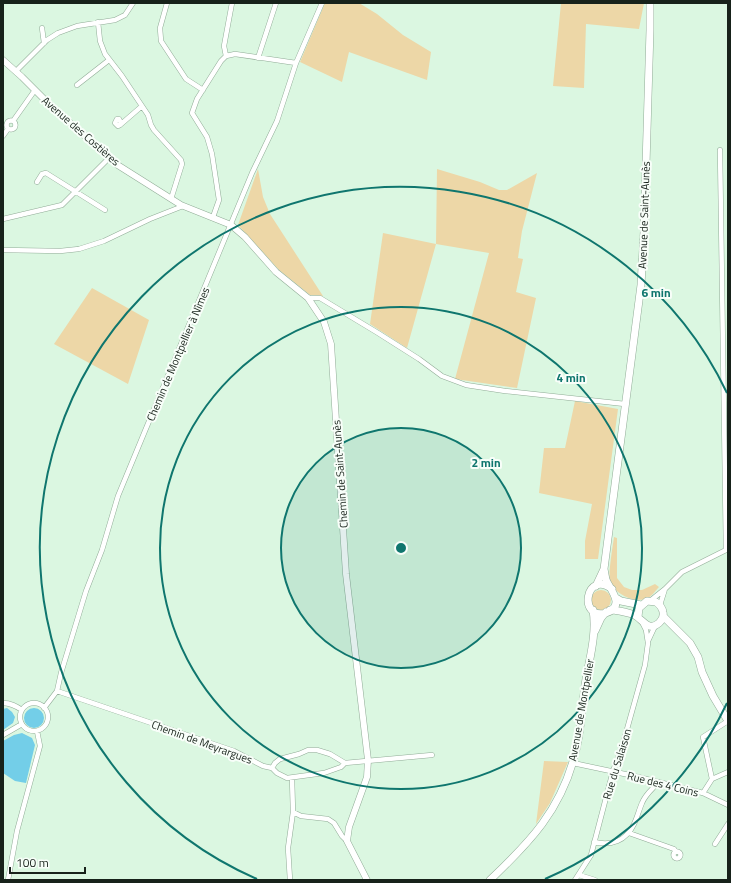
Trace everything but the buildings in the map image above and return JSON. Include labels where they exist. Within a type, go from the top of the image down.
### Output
[{"type":"main road","name":"Avenue de Saint-Aunès","points":[[612,589],[606,581],[604,569],[639,301],[644,232],[650,3]]},
{"type":"main road","name":"Avenue de Saint-Aunès","points":[[596,586],[604,569]]},
{"type":"main road","points":[[673,626],[657,624],[647,626],[643,624],[638,617],[618,610],[602,613],[593,610],[588,603],[587,598],[591,590],[596,586],[604,585],[612,589],[616,598],[621,601],[641,605],[650,601],[656,602],[660,605],[663,616],[673,626],[690,643],[698,658],[702,672],[713,696],[728,721]]},
{"type":"main road","points":[[608,611],[614,607],[616,598]]},
{"type":"main road","points":[[638,617],[638,611],[641,605]]},
{"type":"main road","name":"Avenue de Montpellier","points":[[593,610],[595,632]]},
{"type":"main road","name":"Avenue de Montpellier","points":[[490,880],[526,843],[550,815],[560,797],[573,763],[579,737],[585,686],[595,632],[601,618],[608,611]]},
{"type":"main road","points":[[657,624],[663,616]]},
{"type":"street","points":[[16,71],[44,43],[58,33],[77,26],[115,20],[125,14],[133,3]]},
{"type":"street","points":[[167,3],[160,28],[161,41],[186,79],[203,90]]},
{"type":"street","points":[[226,56],[224,46],[232,3]]},
{"type":"street","points":[[258,58],[276,3]]},
{"type":"street","name":"Chemin de Montpellier à Nîmes","points":[[44,708],[58,691],[61,673],[86,592],[102,550],[118,496],[252,173],[276,121],[296,63],[322,3]]},
{"type":"street","points":[[98,22],[100,41],[105,54],[150,117],[151,125],[154,130],[179,158],[182,164],[171,199]]},
{"type":"street","points":[[42,28],[44,43]]},
{"type":"street","points":[[213,217],[219,200],[212,154],[207,137],[192,113],[197,99],[221,61],[226,56],[235,54],[296,63]]},
{"type":"street","name":"Avenue des Costières","points":[[3,60],[109,158],[183,206],[231,224]]},
{"type":"street","points":[[76,85],[109,60]]},
{"type":"street","points":[[13,121],[35,90]]},
{"type":"street","points":[[122,123],[142,106]]},
{"type":"street","points":[[8,129],[5,121],[13,121]]},
{"type":"street","points":[[3,136],[8,129],[15,128],[16,125],[13,121]]},
{"type":"street","points":[[650,601],[682,572],[727,550],[720,150]]},
{"type":"street","points":[[3,219],[60,207],[109,158]]},
{"type":"street","points":[[37,182],[42,174],[46,174],[105,210]]},
{"type":"street","points":[[3,250],[60,251],[79,249],[104,241],[150,219],[183,206]]},
{"type":"street","name":"Chemin de Saint-Aunès","points":[[231,224],[245,237],[276,272],[308,298],[324,322],[331,344],[346,574],[368,760],[367,777],[349,827],[347,841]]},
{"type":"street","points":[[308,298],[320,298],[419,359],[442,376],[466,385],[506,391],[625,404]]},
{"type":"street","points":[[660,605],[665,589]]},
{"type":"street","name":"Rue du Salaison","points":[[575,880],[591,855],[613,771],[622,747],[645,665],[648,643],[646,630],[643,624]]},
{"type":"street","name":"Rue du Salaison","points":[[648,643],[657,624]]},
{"type":"street","name":"Chemin de Meyrargues","points":[[58,691],[234,751],[263,766],[272,768],[281,776],[292,778]]},
{"type":"street","points":[[3,703],[13,705],[22,710]]},
{"type":"street","points":[[39,704],[44,708],[48,715],[48,721],[43,729],[37,731],[28,730],[22,724],[20,718],[22,710],[27,705],[39,704]]},
{"type":"street","points":[[712,778],[703,737],[728,721]]},
{"type":"street","points":[[3,735],[22,724]]},
{"type":"street","points":[[8,880],[17,831],[40,746],[37,731]]},
{"type":"street","points":[[272,768],[280,759],[308,750],[317,750],[330,754],[345,763]]},
{"type":"street","points":[[290,880],[288,848],[293,812],[292,778],[324,772],[341,767],[345,763],[432,755]]},
{"type":"street","name":"Rue des 4 Coins","points":[[573,763],[703,793],[728,806]]},
{"type":"street","points":[[703,793],[712,778],[728,772]]},
{"type":"street","points":[[594,842],[608,844],[619,840],[629,833],[635,823],[642,803],[653,788]]},
{"type":"street","points":[[293,812],[301,816],[328,819],[334,823],[347,841],[367,880]]},
{"type":"street","points":[[715,844],[728,824]]},
{"type":"street","points":[[629,833],[674,849],[676,852]]},
{"type":"street","points":[[579,875],[595,880]]},
{"type":"shaded area","points":[[325,3],[359,3],[377,14],[403,35],[431,52],[427,80],[349,52],[342,82],[300,62]]},
{"type":"shaded area","points":[[561,3],[644,3],[639,29],[586,24],[584,88],[553,86]]},
{"type":"shaded area","points":[[258,169],[263,197],[270,214],[323,296],[310,295],[279,270],[238,225]]},
{"type":"shaded area","points":[[437,169],[480,182],[499,190],[507,190],[537,173],[522,231],[518,258],[523,259],[516,292],[536,298],[517,388],[455,379],[489,253],[436,244]]},
{"type":"shaded area","points":[[383,233],[436,244],[407,348],[370,324]]},
{"type":"shaded area","points":[[92,288],[149,320],[128,384],[54,344]]},
{"type":"shaded area","points":[[575,401],[618,409],[598,559],[585,559],[585,541],[592,504],[539,493],[544,448],[565,448]]},
{"type":"shaded area","points":[[614,537],[617,538],[617,578],[624,587],[632,590],[642,590],[655,584],[659,587],[648,598],[643,600],[631,599],[620,593],[612,585],[610,580],[610,572]]},
{"type":"shaded area","points":[[601,590],[608,593],[611,600],[608,607],[601,610],[594,607],[591,600],[594,593]]},
{"type":"shaded area","points":[[544,761],[568,762],[550,803],[536,824]]},
{"type":"water","points":[[7,708],[15,717],[13,723],[3,730],[3,709]]},
{"type":"water","points":[[34,708],[41,711],[44,718],[41,725],[34,728],[27,725],[24,718],[27,711]]},
{"type":"water","points":[[22,733],[32,738],[35,745],[26,783],[15,781],[3,773],[3,741],[14,735]]}]
